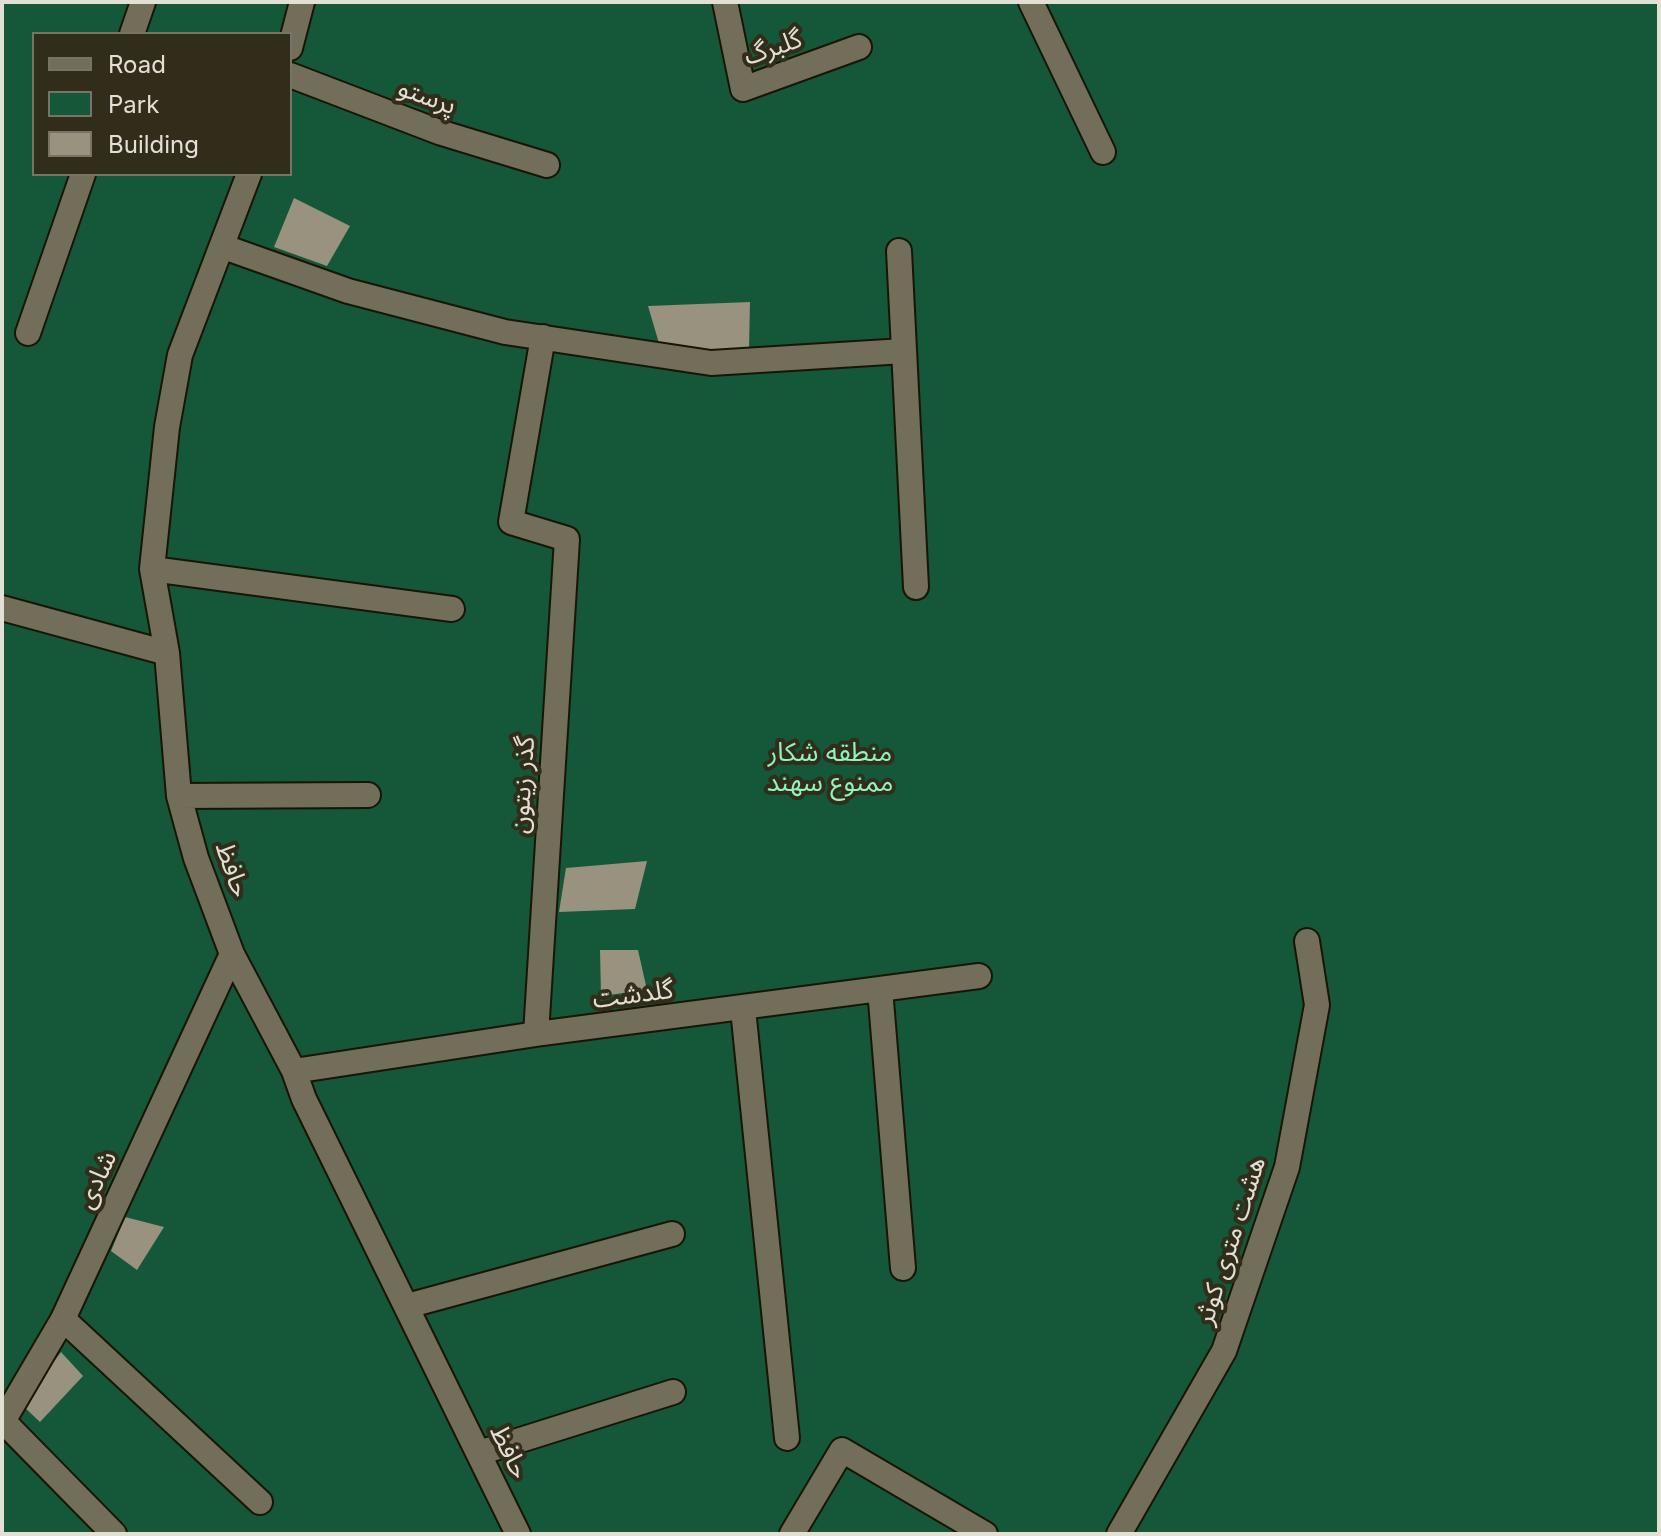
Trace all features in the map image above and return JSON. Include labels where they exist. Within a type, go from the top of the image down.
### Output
[{"type":"street","points":[[133,32],[143,2]]},
{"type":"street","points":[[292,40],[302,2]]},
{"type":"street","name":"گلبرگ","points":[[725,2],[743,89],[859,47]]},
{"type":"street","points":[[1031,2],[1103,152]]},
{"type":"street","name":"پرستو","points":[[292,76],[439,132],[547,165]]},
{"type":"street","points":[[28,333],[82,176]]},
{"type":"street","name":"حافظ","points":[[248,176],[224,247],[180,355],[167,427],[152,569],[167,653],[179,796],[196,858],[232,954],[294,1071],[304,1099],[518,1534]]},
{"type":"street","points":[[224,247],[348,291],[505,332],[711,363],[904,351]]},
{"type":"street","points":[[899,251],[916,587]]},
{"type":"street","name":"گذر زیتون","points":[[536,1034],[567,539],[511,522],[543,337]]},
{"type":"street","points":[[152,569],[452,609]]},
{"type":"street","points":[[2,608],[167,653]]},
{"type":"street","points":[[179,796],[368,795]]},
{"type":"street","name":"هشت متری کوثر","points":[[1119,1534],[1224,1351],[1287,1167],[1317,1005],[1307,941]]},
{"type":"street","name":"شادی","points":[[3,1422],[63,1319],[232,954]]},
{"type":"street","name":"گلدشت","points":[[294,1071],[536,1034],[979,976]]},
{"type":"street","points":[[880,989],[903,1268]]},
{"type":"street","points":[[743,1009],[787,1438]]},
{"type":"street","points":[[407,1306],[672,1234]]},
{"type":"street","points":[[63,1319],[260,1502]]},
{"type":"street","points":[[479,1453],[673,1392]]},
{"type":"street","points":[[3,1422],[114,1534]]},
{"type":"street","points":[[792,1534],[842,1450],[985,1534]]},
{"type":"green space","name":"منطقه شکار ممنوع سهند","points":[[2,2],[1659,2],[1659,1534],[2,1534]]},
{"type":"building","points":[[294,198],[350,226],[327,266],[274,247]]},
{"type":"building","points":[[750,302],[749,349],[661,350],[648,306]]},
{"type":"building","points":[[647,861],[635,909],[559,912],[566,868]]},
{"type":"building","points":[[600,950],[638,950],[647,990],[601,996]]},
{"type":"building","points":[[125,1217],[164,1227],[137,1270],[111,1251]]},
{"type":"building","points":[[61,1352],[83,1376],[40,1422],[21,1404]]}]
